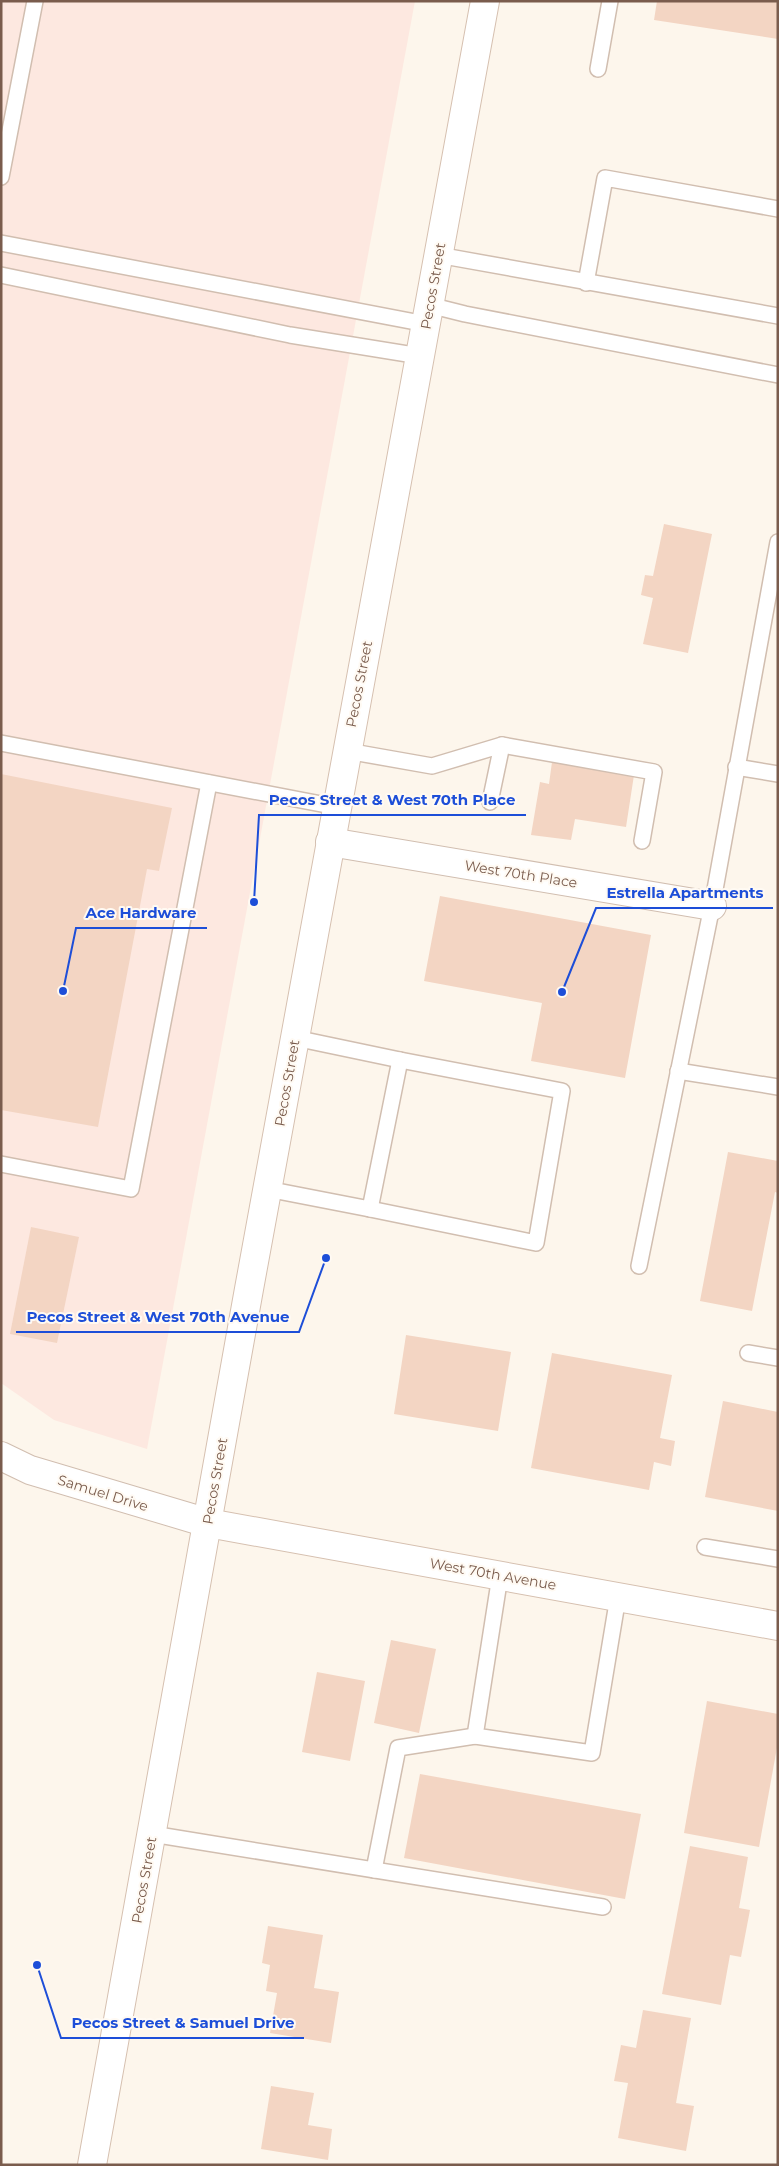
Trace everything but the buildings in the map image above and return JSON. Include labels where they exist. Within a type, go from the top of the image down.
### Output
[{"type":"main road","name":"Pecos Street","points":[[92,2165],[330,842],[485,1]]},
{"type":"main road","name":"West 70th Place","points":[[330,842],[712,906]]},
{"type":"main road","name":"Samuel Drive","points":[[1,1456],[30,1470],[208,1523]]},
{"type":"main road","name":"West 70th Avenue","points":[[208,1523],[778,1626]]},
{"type":"lane","points":[[1,177],[35,1]]},
{"type":"lane","points":[[598,69],[610,1]]},
{"type":"lane","points":[[586,283],[605,178],[778,210]]},
{"type":"lane","points":[[1,243],[428,314],[465,314],[778,374]]},
{"type":"lane","points":[[438,255],[778,316]]},
{"type":"lane","points":[[1,275],[290,335],[420,356]]},
{"type":"lane","points":[[640,1266],[712,906],[778,542]]},
{"type":"lane","points":[[1,743],[337,808]]},
{"type":"lane","points":[[347,752],[432,766],[502,745],[654,772],[642,841]]},
{"type":"lane","points":[[490,802],[502,745]]},
{"type":"lane","points":[[736,766],[778,774]]},
{"type":"lane","points":[[1,1164],[131,1189],[209,783]]},
{"type":"lane","points":[[267,1189],[536,1243],[562,1091],[295,1038]]},
{"type":"lane","points":[[370,1209],[400,1060]]},
{"type":"lane","points":[[678,1071],[778,1087]]},
{"type":"lane","points":[[748,1354],[778,1358]]},
{"type":"lane","points":[[705,1547],[778,1559]]},
{"type":"lane","points":[[475,1736],[500,1576]]},
{"type":"lane","points":[[374,1870],[398,1748],[475,1736],[592,1753],[618,1597]]},
{"type":"lane","points":[[152,1834],[603,1907]]},
{"type":"shaded area","points":[[1,1],[415,1],[147,1449],[54,1420],[1,1383]]},
{"type":"place","name":"Pecos Street & West 70th Place","points":[[254,902]]},
{"type":"place","name":"Ace Hardware","points":[[63,991]]},
{"type":"place","name":"Estrella Apartments","points":[[562,992]]},
{"type":"place","name":"Pecos Street & West 70th Avenue","points":[[326,1258]]},
{"type":"place","name":"Pecos Street & Samuel Drive","points":[[37,1965]]}]
